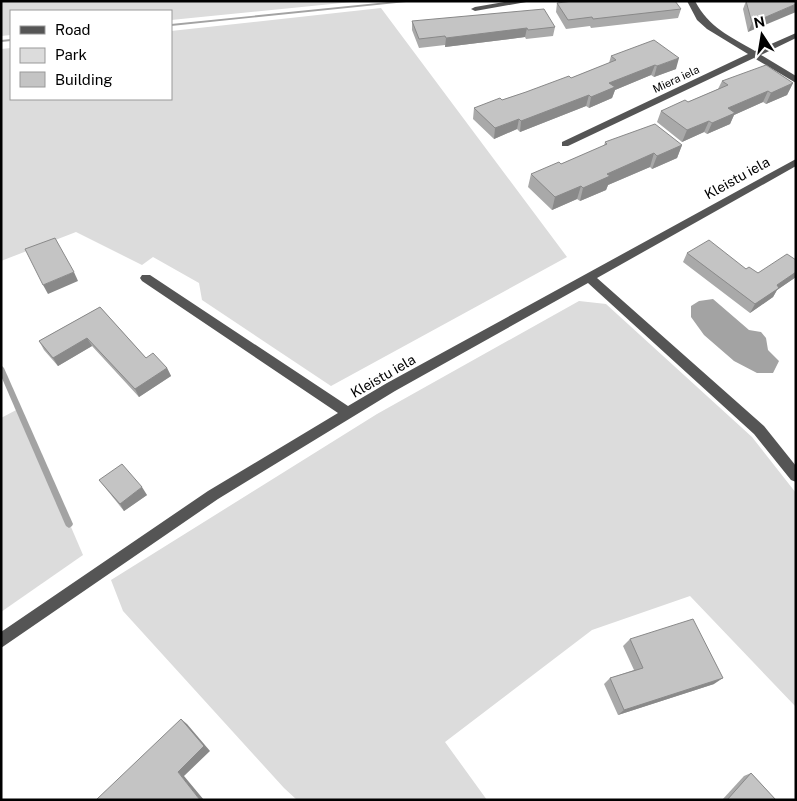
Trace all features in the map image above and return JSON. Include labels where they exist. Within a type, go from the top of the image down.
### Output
[{"type":"street","points":[[475,10],[528,1]]},
{"type":"street","points":[[691,1],[700,18],[710,27],[796,80]]},
{"type":"street","name":"Miera iela","points":[[565,144],[796,35]]},
{"type":"street","name":"Kleistu iela","points":[[1,641],[213,496],[391,387],[796,162]]},
{"type":"street","points":[[146,278],[348,414]]},
{"type":"street","points":[[590,278],[759,430],[796,476]]},
{"type":"green space","points":[[1,1],[362,1],[172,20],[172,10],[10,10],[10,35],[1,36]]},
{"type":"green space","points":[[381,8],[567,257],[331,386],[202,300],[199,283],[153,257],[142,265],[76,232],[1,261],[1,49],[10,48],[10,100],[172,100],[172,31]]},
{"type":"green space","points":[[579,301],[606,304],[752,437],[796,493],[796,707],[690,596],[592,630],[445,742],[487,800],[297,800],[123,611],[111,580],[377,414]]},
{"type":"green space","points":[[20,408],[83,555],[1,612],[1,418]]},
{"type":"shaded area","points":[[713,299],[749,330],[761,332],[766,338],[768,350],[779,361],[773,373],[757,373],[734,361],[704,335],[691,317],[691,306],[699,301]]},
{"type":"building","points":[[573,1],[675,1],[681,9],[568,20],[557,3]]},
{"type":"building","points":[[746,1],[796,1],[796,4],[752,23]]},
{"type":"building","points":[[544,9],[555,27],[419,39],[412,21]]},
{"type":"building","points":[[654,40],[679,58],[609,83],[615,87],[591,97],[589,95],[521,121],[519,119],[495,128],[474,108],[569,76],[571,78],[616,60],[611,56]]},
{"type":"building","points":[[766,65],[793,83],[771,93],[768,91],[728,108],[735,113],[712,123],[709,121],[687,130],[661,111],[685,100],[688,102],[728,85],[722,81]]},
{"type":"building","points":[[655,124],[682,145],[657,156],[654,153],[607,174],[610,176],[583,188],[581,186],[555,197],[531,174],[559,162],[561,164],[607,144],[605,142]]},
{"type":"building","points":[[55,238],[74,272],[43,285],[25,249]]},
{"type":"building","points":[[709,240],[746,269],[749,267],[758,273],[787,254],[796,260],[796,272],[777,285],[779,288],[755,304],[687,253]]},
{"type":"building","points":[[100,307],[146,358],[153,353],[167,368],[135,389],[87,338],[53,358],[39,341]]},
{"type":"building","points":[[122,464],[142,487],[120,504],[99,480]]},
{"type":"building","points":[[693,619],[723,678],[624,710],[610,678],[643,668],[630,639]]},
{"type":"building","points":[[181,719],[204,746],[178,772],[200,800],[96,800]]},
{"type":"building","points":[[751,773],[776,800],[727,800]]},
{"type":"waterway","points":[[172,25],[414,1]]},
{"type":"waterway","points":[[1,41],[10,40]]},
{"type":"waterway","points":[[1,368],[69,524]]}]
